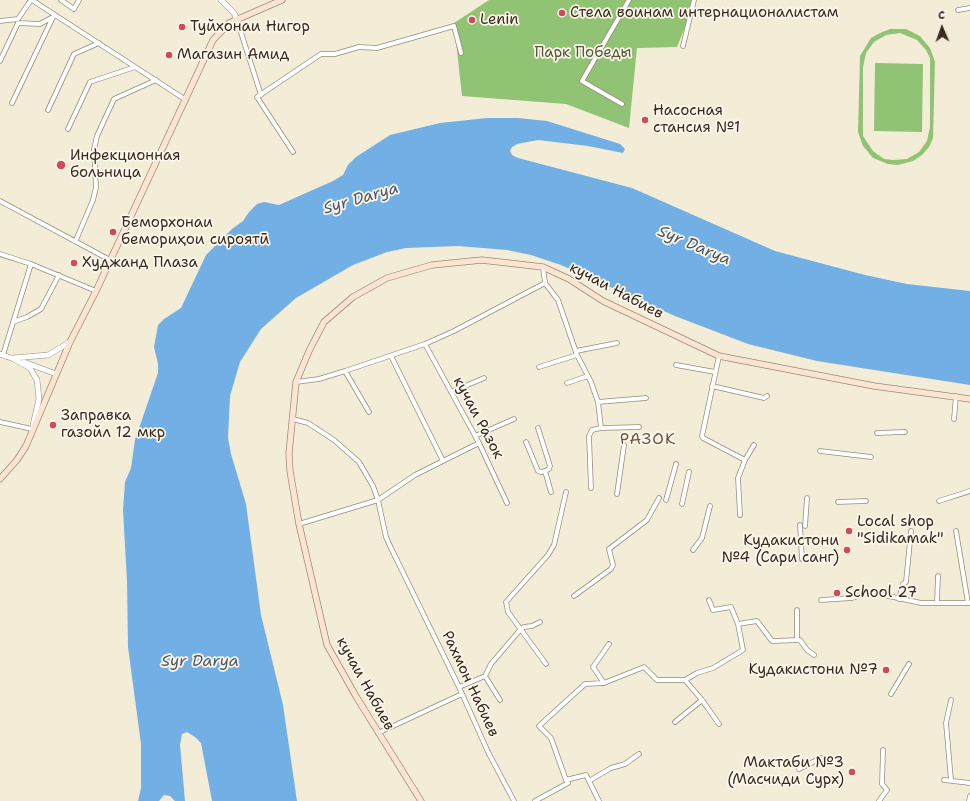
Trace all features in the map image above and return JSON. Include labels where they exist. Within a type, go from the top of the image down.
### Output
[{"type":"main road","points":[[0,479],[17,460],[26,446],[70,342],[96,291],[213,40],[220,30],[236,20],[282,0]]},
{"type":"main road","name":"кучаи Набиев","points":[[421,801],[356,698],[327,645],[299,524],[289,453],[296,382],[309,351],[324,322],[353,297],[387,278],[432,265],[482,260],[543,267],[568,279],[603,301],[719,356],[874,386],[970,399]]},
{"type":"street","points":[[0,21],[18,19],[31,0],[186,100]]},
{"type":"street","points":[[62,0],[74,9],[79,0]]},
{"type":"street","points":[[221,0],[234,13],[261,94]]},
{"type":"street","points":[[622,104],[582,81],[629,0]]},
{"type":"street","points":[[683,46],[694,0]]},
{"type":"street","points":[[958,10],[970,8]]},
{"type":"street","points":[[0,61],[18,23],[44,23],[54,15]]},
{"type":"street","points":[[12,103],[54,15]]},
{"type":"street","points":[[293,152],[257,97],[321,54],[335,54],[359,47],[377,48],[454,26],[461,53]]},
{"type":"street","points":[[48,110],[74,54],[99,43]]},
{"type":"street","points":[[68,129],[90,82],[135,67]]},
{"type":"street","points":[[76,240],[93,200],[96,188],[94,149],[97,136],[114,99],[156,80]]},
{"type":"street","points":[[0,200],[76,240],[110,260]]},
{"type":"street","points":[[0,255],[31,264],[96,291]]},
{"type":"street","points":[[31,264],[2,354],[56,374]]},
{"type":"street","points":[[543,267],[545,282],[558,300],[577,353],[598,402],[601,428]]},
{"type":"street","points":[[13,322],[27,317],[41,309],[59,275]]},
{"type":"street","name":"кучаи Набиев","points":[[296,382],[319,379],[425,344],[454,331],[545,282]]},
{"type":"street","points":[[12,358],[48,355],[70,342]]},
{"type":"street","points":[[539,367],[577,353],[617,343]]},
{"type":"street","name":"кучаи Разок","points":[[425,344],[479,443],[507,503]]},
{"type":"street","points":[[391,356],[443,461]]},
{"type":"street","points":[[719,356],[702,436],[703,438],[745,460]]},
{"type":"street","points":[[0,422],[32,429],[39,399],[37,380],[30,368],[12,358]]},
{"type":"street","points":[[676,365],[715,372]]},
{"type":"street","points":[[345,371],[369,412]]},
{"type":"street","points":[[567,383],[588,376]]},
{"type":"street","points":[[451,392],[484,378]]},
{"type":"street","points":[[712,386],[764,398],[767,396]]},
{"type":"street","points":[[954,419],[956,396]]},
{"type":"street","points":[[598,402],[646,398]]},
{"type":"street","points":[[293,419],[308,423],[334,440],[359,462],[373,486],[378,500]]},
{"type":"street","points":[[475,436],[514,419]]},
{"type":"street","points":[[591,488],[589,436],[592,430],[601,428],[639,427]]},
{"type":"street","points":[[526,442],[538,471],[545,471],[550,466],[538,428]]},
{"type":"street","points":[[877,433],[905,432]]},
{"type":"street","points":[[299,524],[378,500],[415,475],[479,443]]},
{"type":"street","points":[[617,494],[624,445]]},
{"type":"street","points":[[740,515],[738,478],[745,460],[754,445]]},
{"type":"street","points":[[820,451],[870,457]]},
{"type":"street","points":[[666,500],[676,464]]},
{"type":"street","points":[[545,471],[551,492]]},
{"type":"street","points":[[682,504],[689,472]]},
{"type":"street","points":[[939,501],[970,491]]},
{"type":"street","points":[[546,664],[520,630],[508,612],[506,606],[508,598],[548,555],[554,545],[566,492]]},
{"type":"street","points":[[574,596],[612,569],[613,565],[608,549],[622,541],[647,520],[659,498]]},
{"type":"street","points":[[805,526],[807,498]]},
{"type":"street","name":"Рахмон Набиев","points":[[378,500],[386,537],[459,687],[488,752],[514,801]]},
{"type":"street","points":[[838,502],[866,501]]},
{"type":"street","points":[[693,550],[702,538],[710,506]]},
{"type":"street","points":[[800,525],[802,559]]},
{"type":"street","points":[[899,599],[903,584],[906,582],[911,531]]},
{"type":"street","points":[[821,600],[852,598],[870,592],[921,603],[969,603],[956,531]]},
{"type":"street","points":[[937,603],[938,576]]},
{"type":"street","points":[[535,801],[568,783],[551,738],[539,726],[585,684],[604,683],[644,667],[658,680],[685,680],[698,673],[713,668],[742,650],[738,624],[731,607],[713,610],[709,600]]},
{"type":"street","points":[[796,610],[797,640]]},
{"type":"street","points":[[738,624],[758,621],[772,641],[800,640],[807,650],[814,655]]},
{"type":"street","points":[[459,687],[485,676],[491,664],[520,630],[524,627],[532,626],[540,622]]},
{"type":"street","points":[[604,683],[594,667],[609,644]]},
{"type":"street","points":[[891,694],[909,664]]},
{"type":"street","points":[[485,676],[500,700]]},
{"type":"street","points":[[685,680],[702,700],[719,724]]},
{"type":"street","points":[[378,733],[462,694]]},
{"type":"street","points":[[675,722],[702,700]]},
{"type":"street","points":[[951,700],[946,723],[951,780]]},
{"type":"street","points":[[879,801],[887,790],[882,784],[883,750]]},
{"type":"street","points":[[589,781],[612,768],[625,764],[639,754]]},
{"type":"street","points":[[799,769],[820,758]]},
{"type":"street","points":[[566,780],[586,775],[599,801]]},
{"type":"street","points":[[944,780],[970,783]]},
{"type":"street","points":[[969,801],[970,796]]},
{"type":"green space","name":"Парк Победы","points":[[489,0],[696,0],[677,47],[637,48],[629,128],[566,104],[462,96],[454,23]]},
{"type":"green space","points":[[890,29],[906,29],[920,36],[930,48],[935,62],[933,138],[929,147],[922,155],[913,161],[898,165],[888,164],[873,158],[863,146],[858,132],[860,56],[871,38]],"holes":[[[900,33],[917,40],[926,50],[930,58],[930,127],[927,141],[919,152],[907,159],[884,159],[873,151],[863,136],[863,67],[866,53],[874,42],[886,35]]]},
{"type":"green space","points":[[875,63],[923,64],[922,132],[874,131]]},
{"type":"water","name":"Syr Darya","points":[[487,118],[518,118],[547,121],[620,144],[625,149],[623,153],[588,146],[538,140],[517,144],[512,147],[510,151],[512,155],[518,158],[632,188],[775,251],[865,275],[907,284],[970,291],[970,385],[817,361],[748,344],[675,316],[561,265],[531,255],[507,250],[458,246],[406,248],[387,252],[353,265],[296,298],[261,329],[240,362],[230,396],[228,438],[231,454],[246,504],[261,615],[283,705],[297,801],[212,801],[201,743],[187,732],[182,734],[180,745],[185,801],[175,801],[170,796],[164,795],[159,801],[138,801],[141,788],[141,744],[128,647],[127,581],[123,510],[125,482],[131,468],[135,440],[158,373],[158,364],[154,347],[158,325],[164,319],[181,308],[206,255],[232,229],[243,221],[257,204],[264,202],[279,205],[333,181],[343,175],[348,165],[356,157],[390,135],[440,123]]},
{"type":"place","name":"Стела воинам интернационалистам","points":[[562,13]]},
{"type":"place","name":"Lenin","points":[[472,20]]},
{"type":"place","name":"Туйхонаи Нигор","points":[[182,27]]},
{"type":"place","name":"Магазин Амид","points":[[169,55]]},
{"type":"place","name":"Насосная стансия №1","points":[[645,120]]},
{"type":"place","name":"Инфекционная больница","points":[[61,165]]},
{"type":"place","name":"Беморхонаи бемориҳои сироятӣ","points":[[113,232]]},
{"type":"place","name":"Худжанд Плаза","points":[[74,263]]},
{"type":"place","name":"Заправка газойл 12 мкр","points":[[53,425]]},
{"type":"place","name":"Local shop \"Sidikamak\"","points":[[849,531]]},
{"type":"place","name":"Кудакистони №4 (Сари санг)","points":[[847,550]]},
{"type":"place","name":"School 27","points":[[837,593]]},
{"type":"place","name":"Кудакистони №7","points":[[886,670]]},
{"type":"place","name":"Мактаби №3 (Масчиди Сурх)","points":[[852,772]]},
{"type":"district","name":"РАЗОК","points":[[648,440]]}]
